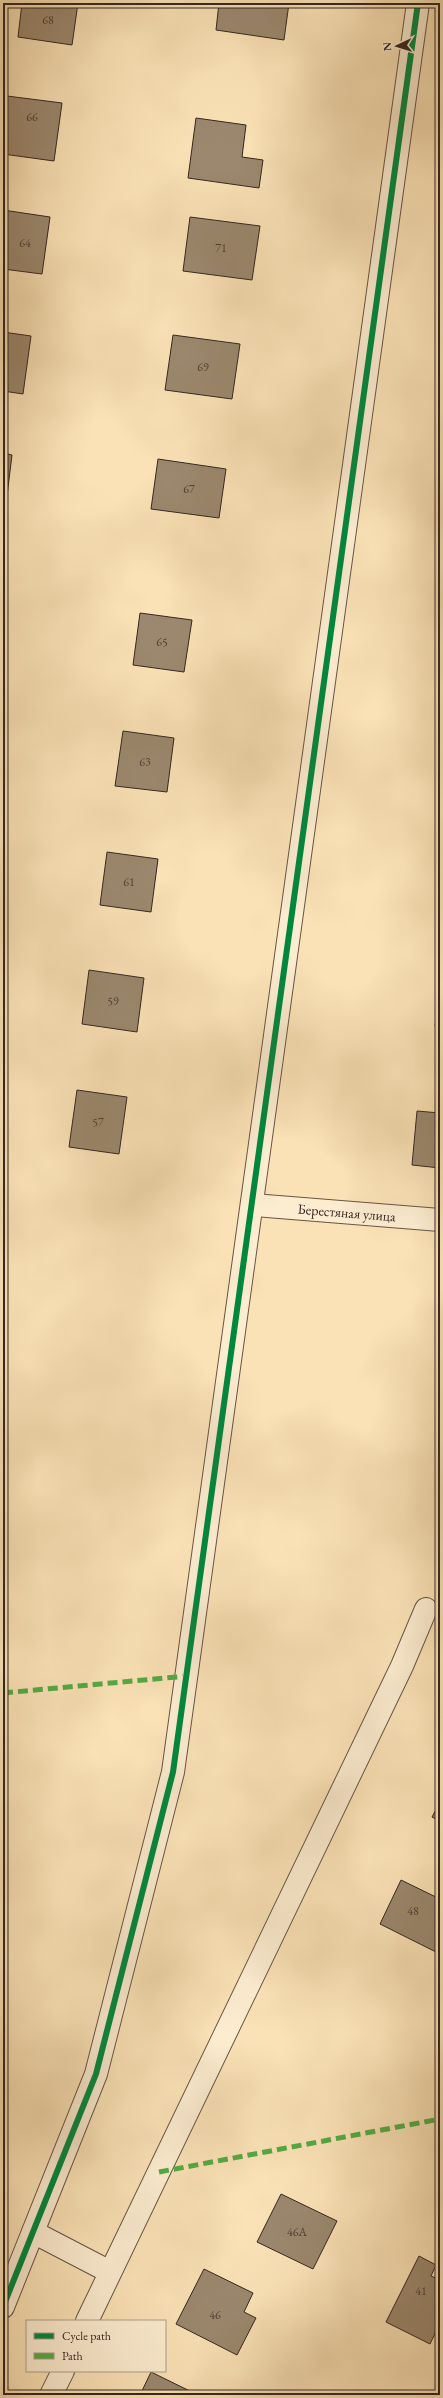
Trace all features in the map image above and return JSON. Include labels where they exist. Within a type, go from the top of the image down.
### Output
[{"type":"street","points":[[3,2307],[96,2074],[173,1772],[253,1205],[418,3]]},
{"type":"street","name":"Берестяная улица","points":[[253,1205],[440,1220]]},
{"type":"street","points":[[87,2320],[402,1666],[426,1609]]},
{"type":"street","points":[[33,2232],[110,2272]]},
{"type":"street","points":[[51,2395],[62,2372]]},
{"type":"building","points":[[22,3],[78,3],[72,45],[18,37]]},
{"type":"building","points":[[219,3],[289,3],[284,40],[216,30]]},
{"type":"building","points":[[7,96],[62,103],[54,161],[3,154],[3,130]]},
{"type":"building","points":[[196,118],[246,125],[242,157],[263,160],[259,188],[188,178]]},
{"type":"building","points":[[3,210],[50,217],[42,274],[3,269]]},
{"type":"building","points":[[190,217],[260,226],[252,280],[183,271]]},
{"type":"building","points":[[3,332],[31,336],[23,394],[3,391]]},
{"type":"building","points":[[173,335],[240,344],[232,399],[165,390]]},
{"type":"building","points":[[3,453],[12,455],[5,512],[3,512]]},
{"type":"building","points":[[158,459],[226,469],[219,518],[151,509]]},
{"type":"building","points":[[140,613],[192,620],[184,672],[133,665]]},
{"type":"building","points":[[123,731],[174,738],[167,792],[115,786]]},
{"type":"building","points":[[107,852],[158,859],[151,912],[100,905]]},
{"type":"building","points":[[89,970],[144,978],[137,1032],[82,1024]]},
{"type":"building","points":[[440,990],[440,1027],[435,1026]]},
{"type":"building","points":[[77,1090],[127,1097],[119,1154],[69,1147]]},
{"type":"building","points":[[417,1111],[440,1113],[440,1168],[412,1165]]},
{"type":"building","points":[[440,1802],[440,1821],[432,1817]]},
{"type":"building","points":[[401,1880],[440,1899],[440,1954],[380,1924]]},
{"type":"building","points":[[281,2194],[337,2221],[313,2269],[257,2242]]},
{"type":"building","points":[[419,2256],[436,2265],[431,2276],[440,2280],[440,2323],[430,2344],[386,2322]]},
{"type":"building","points":[[204,2269],[253,2293],[244,2312],[256,2318],[237,2355],[176,2324]]},
{"type":"building","points":[[151,2372],[198,2395],[140,2395]]},
{"type":"marked path","points":[[3,1693],[187,1676]]},
{"type":"marked path","points":[[159,2172],[440,2119]]},
{"type":"cycle path","points":[[3,2307],[96,2074],[173,1772],[418,3]]}]
